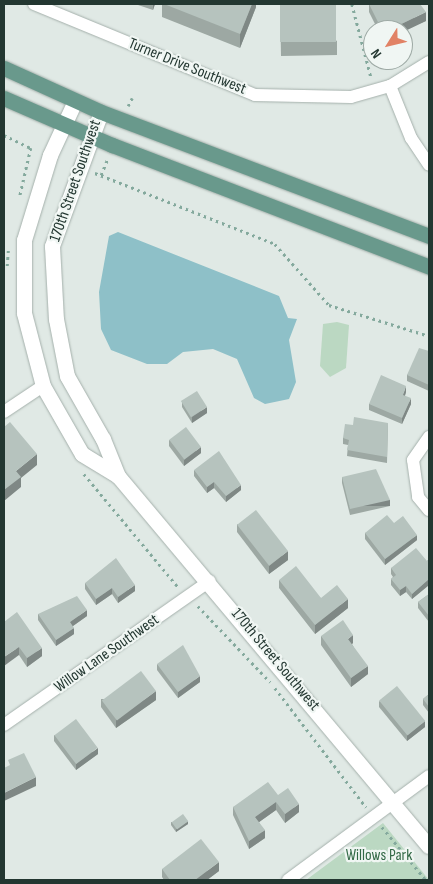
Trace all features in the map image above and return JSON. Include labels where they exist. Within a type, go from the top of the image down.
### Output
[{"type":"main road","points":[[4,68],[101,112],[429,236]]},
{"type":"main road","points":[[4,98],[63,126],[429,267]]},
{"type":"street","name":"Turner Drive Southwest","points":[[34,4],[255,95],[351,97],[390,86],[429,62]]},
{"type":"street","points":[[390,86],[410,138],[429,165]]},
{"type":"street","name":"170th Street Southwest","points":[[75,101],[50,155],[24,240],[24,313],[43,386],[82,454],[118,476],[210,581],[429,846]]},
{"type":"street","name":"170th Street Southwest","points":[[101,112],[52,246],[56,320],[67,376],[103,438],[118,476]]},
{"type":"street","points":[[4,412],[43,386]]},
{"type":"street","points":[[429,437],[413,460],[418,497],[429,510]]},
{"type":"street","name":"Willow Lane Southwest","points":[[4,725],[210,581]]},
{"type":"street","points":[[288,880],[394,804],[429,776]]},
{"type":"path","points":[[352,4],[374,90]]},
{"type":"path","points":[[31,148],[50,155]]},
{"type":"path","points":[[80,167],[275,244],[329,306],[429,336]]},
{"type":"green space","points":[[337,322],[349,325],[346,368],[330,377],[320,366],[323,324]]},
{"type":"green space","name":"Willows Park","points":[[383,823],[429,880],[306,880]]},
{"type":"water","points":[[118,232],[279,296],[288,318],[297,319],[289,340],[296,382],[289,399],[265,404],[254,398],[237,359],[213,349],[183,352],[167,364],[147,364],[111,350],[101,329],[99,292],[109,236]]},
{"type":"building","points":[[164,4],[252,4],[240,34]]},
{"type":"building","points":[[280,4],[336,4],[336,42],[280,42]]},
{"type":"building","points":[[369,4],[420,4],[426,12],[410,20],[377,20]]},
{"type":"building","points":[[419,348],[429,351],[429,385],[407,375]]},
{"type":"building","points":[[381,375],[406,386],[403,395],[411,398],[402,418],[369,404]]},
{"type":"building","points":[[197,391],[207,407],[191,417],[181,401]]},
{"type":"building","points":[[354,417],[388,423],[387,457],[347,450],[349,440],[343,438],[345,424],[353,425]]},
{"type":"building","points":[[10,422],[37,454],[16,471],[21,477],[4,490],[4,427]]},
{"type":"building","points":[[186,427],[201,447],[184,460],[169,440]]},
{"type":"building","points":[[219,451],[241,485],[226,496],[214,482],[207,487],[194,470]]},
{"type":"building","points":[[376,469],[390,500],[350,509],[342,477]]},
{"type":"building","points":[[256,510],[288,551],[269,566],[237,525]]},
{"type":"building","points":[[387,515],[394,523],[403,516],[417,535],[385,559],[365,533]]},
{"type":"building","points":[[416,548],[427,561],[429,559],[429,579],[412,594],[406,586],[400,590],[391,579],[396,575],[391,568]]},
{"type":"building","points":[[116,558],[135,585],[118,597],[112,588],[96,599],[85,583]]},
{"type":"building","points":[[296,566],[321,598],[337,585],[348,599],[315,625],[279,580]]},
{"type":"building","points":[[429,594],[429,616],[418,602]]},
{"type":"building","points":[[77,596],[87,610],[70,622],[74,628],[56,640],[38,614]]},
{"type":"building","points":[[17,612],[42,648],[27,658],[19,647],[4,657],[4,622]]},
{"type":"building","points":[[343,620],[353,635],[348,639],[368,666],[351,678],[321,636]]},
{"type":"building","points":[[183,645],[200,676],[178,692],[157,664]]},
{"type":"building","points":[[141,671],[156,691],[117,720],[102,700]]},
{"type":"building","points":[[397,686],[425,721],[407,735],[379,700]]},
{"type":"building","points":[[429,694],[429,707],[423,699]]},
{"type":"building","points":[[76,719],[98,748],[76,764],[54,735]]},
{"type":"building","points":[[24,753],[36,777],[4,793],[4,768],[10,765],[8,760]]},
{"type":"building","points":[[268,782],[278,795],[288,788],[299,804],[285,814],[276,802],[255,817],[265,830],[249,841],[233,807]]},
{"type":"building","points":[[183,814],[188,821],[177,830],[172,822]]},
{"type":"building","points":[[201,839],[219,862],[195,880],[170,880],[162,869]]}]
